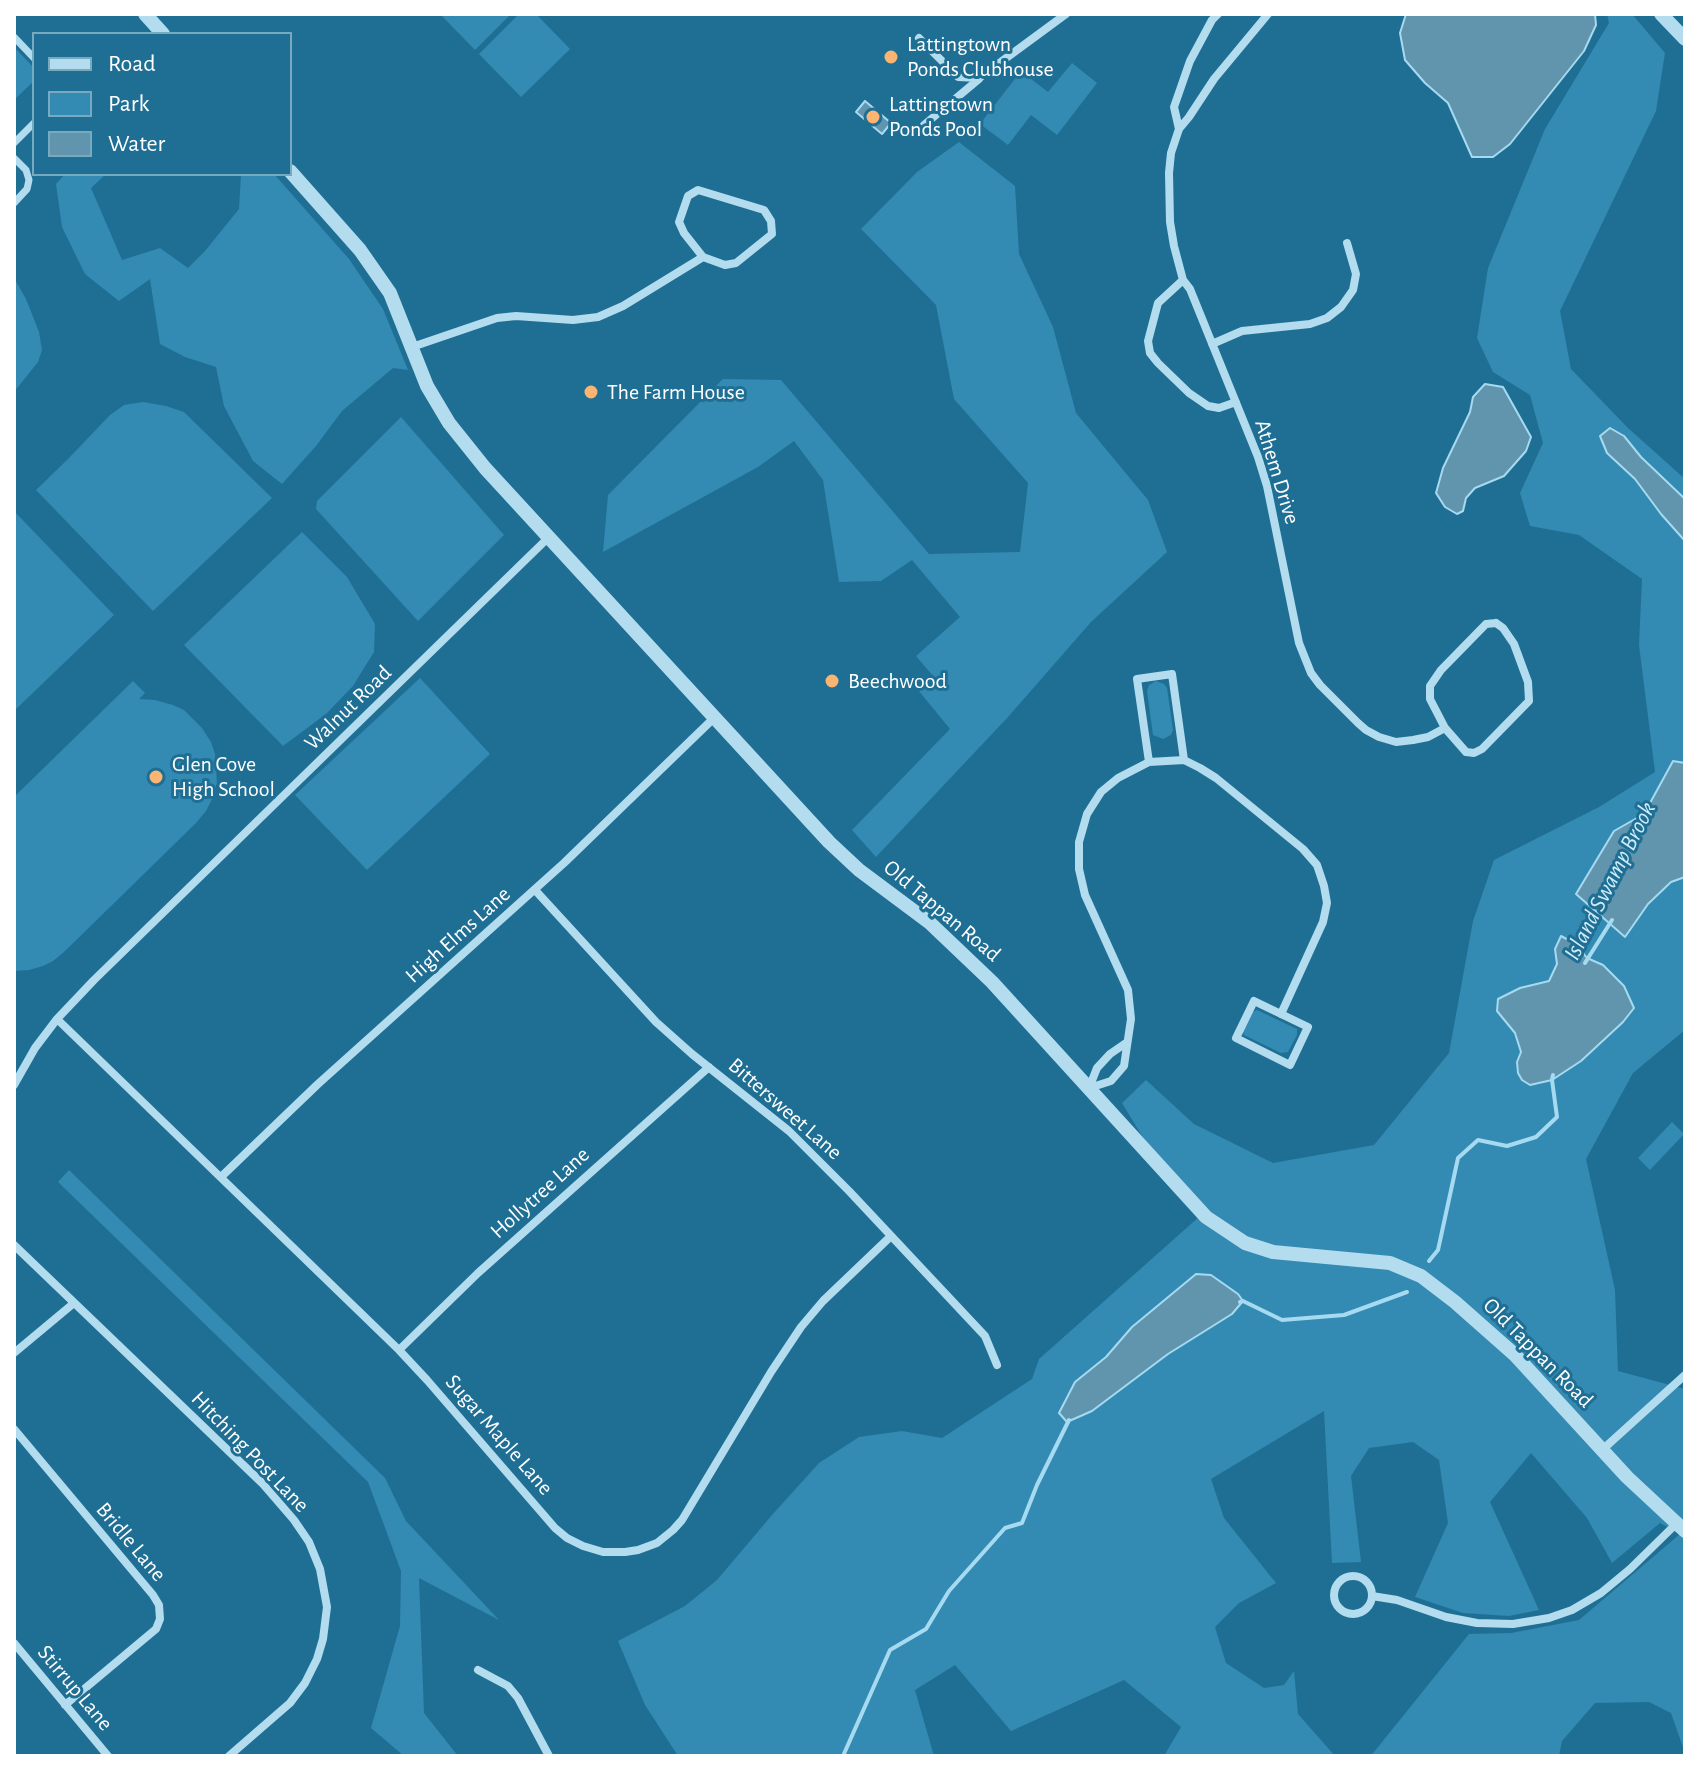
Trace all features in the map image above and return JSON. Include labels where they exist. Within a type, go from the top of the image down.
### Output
[{"type":"street","points":[[145,14],[161,32]]},
{"type":"street","points":[[924,125],[979,78],[1066,14]]},
{"type":"street","name":"Athem Drive","points":[[1179,129],[1174,107],[1190,61],[1218,14]]},
{"type":"street","name":"Athem Drive","points":[[1268,14],[1214,79],[1179,129],[1171,153],[1168,200],[1174,246],[1183,280],[1190,289],[1258,457],[1267,486],[1299,643],[1311,673],[1358,723],[1379,737],[1396,742],[1413,740],[1428,737],[1445,728]]},
{"type":"street","points":[[1661,14],[1685,39]]},
{"type":"street","points":[[14,37],[32,56]]},
{"type":"street","points":[[919,38],[958,77],[979,78]]},
{"type":"street","points":[[14,143],[32,125]]},
{"type":"street","points":[[14,158],[26,170],[29,180],[27,189],[14,203]]},
{"type":"street","name":"Old Tappan Road","points":[[292,173],[360,250],[390,293],[427,386],[449,423],[485,468],[829,842],[859,870],[957,947],[1206,1217],[1245,1243],[1273,1252],[1390,1263],[1421,1276],[1515,1355],[1627,1477],[1681,1527]]},
{"type":"street","points":[[698,190],[764,210],[771,221],[772,234],[736,263],[725,265],[703,257],[679,222],[688,196],[698,190]]},
{"type":"street","points":[[1212,344],[1242,331],[1310,324],[1327,318],[1341,307],[1353,290],[1356,274],[1347,243]]},
{"type":"street","points":[[412,347],[497,318],[516,316],[573,320],[598,317],[623,306],[703,257]]},
{"type":"street","points":[[1183,280],[1158,303],[1148,341],[1150,353],[1189,393],[1208,406],[1219,408],[1236,402]]},
{"type":"street","name":"Walnut Road","points":[[14,1085],[35,1048],[57,1019],[94,980],[549,536]]},
{"type":"street","points":[[1496,623],[1514,644],[1528,682],[1529,701],[1482,749],[1474,753],[1466,752],[1445,728],[1430,699],[1430,686],[1441,670],[1486,624],[1496,623]]},
{"type":"street","points":[[1149,762],[1137,679],[1172,674],[1184,760]]},
{"type":"street","name":"High Elms Lane","points":[[221,1177],[318,1084],[535,890],[715,716]]},
{"type":"street","points":[[1089,1088],[1111,1081],[1124,1066],[1131,1019],[1128,990],[1085,895],[1079,869],[1079,842],[1087,814],[1101,792],[1118,778],[1149,762],[1184,760],[1216,778],[1303,849],[1317,865],[1327,903],[1323,922],[1281,1014]]},
{"type":"street","name":"Bittersweet Lane","points":[[535,890],[656,1022],[789,1131],[849,1191],[985,1336],[997,1365]]},
{"type":"street","points":[[1254,1001],[1281,1014],[1308,1027],[1290,1065],[1236,1038],[1254,1001]]},
{"type":"street","name":"Sugar Maple Lane","points":[[57,1019],[399,1350],[555,1528],[567,1538],[603,1552],[638,1550],[657,1543],[673,1530],[801,1327],[823,1301],[891,1236]]},
{"type":"street","points":[[1089,1088],[1097,1068],[1126,1043]]},
{"type":"street","name":"Hollytree Lane","points":[[399,1350],[478,1273],[709,1067]]},
{"type":"street","name":"Hitching Post Lane","points":[[14,1245],[262,1483],[309,1542],[320,1569],[327,1607],[317,1659],[290,1703],[229,1756]]},
{"type":"street","points":[[14,1353],[74,1303]]},
{"type":"street","points":[[1602,1450],[1685,1375]]},
{"type":"street","name":"Bridle Lane","points":[[14,1429],[159,1605],[160,1619],[156,1629],[65,1705]]},
{"type":"street","points":[[1372,1596],[1477,1623],[1513,1624],[1549,1618],[1572,1610],[1601,1593],[1681,1527]]},
{"type":"street","points":[[1352,1576],[1368,1584],[1372,1596],[1368,1607],[1358,1614],[1351,1614],[1336,1604],[1334,1592],[1340,1581],[1352,1576]]},
{"type":"street","name":"Stirrup Lane","points":[[14,1643],[108,1756]]},
{"type":"street","points":[[478,1670],[508,1686],[518,1698],[549,1756]]},
{"type":"green space","points":[[440,14],[511,14],[475,50]]},
{"type":"green space","points":[[519,14],[536,14],[570,49],[521,97],[479,54]]},
{"type":"green space","points":[[1607,14],[1632,14],[1665,53],[1656,111],[1560,311],[1571,369],[1628,428],[1685,479],[1685,499],[1624,436],[1607,453],[1635,479],[1685,541],[1685,763],[1673,761],[1644,814],[1614,831],[1576,894],[1625,936],[1648,904],[1671,882],[1685,877],[1685,1030],[1633,1073],[1586,1159],[1615,1290],[1618,1371],[1685,1389],[1685,1753],[1671,1713],[1649,1702],[1595,1703],[1562,1741],[1559,1756],[1370,1756],[1469,1634],[1511,1633],[1579,1620],[1680,1534],[1660,1523],[1612,1563],[1587,1518],[1531,1453],[1490,1502],[1539,1610],[1509,1616],[1463,1613],[1415,1597],[1448,1523],[1439,1460],[1413,1442],[1369,1448],[1351,1476],[1361,1562],[1332,1563],[1324,1411],[1211,1479],[1224,1518],[1276,1583],[1239,1603],[1215,1627],[1226,1663],[1264,1688],[1284,1685],[1294,1671],[1298,1714],[1335,1756],[1164,1756],[1181,1727],[1124,1680],[1011,1731],[955,1665],[915,1690],[934,1756],[678,1756],[645,1705],[618,1641],[685,1606],[717,1580],[819,1463],[859,1437],[902,1431],[942,1438],[1032,1379],[1039,1359],[1200,1216],[1145,1141],[1122,1103],[1146,1080],[1194,1124],[1273,1163],[1374,1145],[1449,1053],[1473,921],[1494,860],[1599,807],[1655,772],[1639,645],[1642,579],[1579,535],[1530,526],[1520,493],[1543,443],[1530,395],[1493,372],[1477,338],[1488,268],[1545,129],[1609,23]],"holes":[[[1576,944],[1587,958],[1603,966],[1624,986],[1600,1043],[1581,1061],[1517,1062],[1521,1052],[1515,1033],[1520,988],[1549,981],[1557,964],[1555,949]],[[1196,1274],[1198,1334],[1092,1410],[1067,1422],[1064,1401],[1075,1382],[1106,1357],[1132,1327]]]},
{"type":"green space","points":[[14,47],[32,66],[32,83],[14,100]]},
{"type":"green space","points":[[1072,63],[1097,83],[1057,135],[1031,115],[1008,145],[980,124],[1021,71],[1048,92]]},
{"type":"green space","points":[[959,142],[1015,186],[1019,254],[1053,327],[1076,413],[1148,500],[1167,552],[1091,622],[1008,717],[876,857],[852,830],[950,729],[918,690],[933,676],[916,656],[960,617],[912,560],[881,581],[839,582],[823,480],[794,441],[758,467],[603,552],[608,495],[723,379],[781,380],[929,554],[1020,552],[1028,483],[954,399],[936,305],[861,229],[917,172]]},
{"type":"green space","points":[[63,176],[104,176],[91,188],[122,260],[160,248],[188,268],[239,209],[241,176],[276,176],[349,259],[383,309],[408,370],[393,368],[342,411],[282,484],[253,461],[224,406],[216,367],[185,357],[160,344],[150,279],[119,301],[85,274],[62,227],[56,184]]},
{"type":"green space","points":[[14,278],[39,332],[42,350],[38,362],[14,392]]},
{"type":"green space","points":[[143,402],[184,412],[272,498],[153,611],[36,490],[110,415],[124,405]]},
{"type":"green space","points":[[401,417],[504,535],[418,621],[316,509],[317,501]]},
{"type":"green space","points":[[14,511],[114,615],[14,711]]},
{"type":"green space","points":[[302,532],[347,577],[375,624],[374,652],[353,686],[326,714],[283,746],[184,645]]},
{"type":"green space","points":[[420,678],[490,754],[367,870],[295,795]]},
{"type":"green space","points":[[133,681],[145,693],[139,699],[155,700],[184,710],[202,728],[215,754],[217,783],[212,799],[196,823],[64,952],[43,966],[14,971],[14,797]]},
{"type":"green space","points":[[1156,681],[1167,688],[1173,730],[1163,739],[1153,735],[1147,691],[1149,685]]},
{"type":"green space","points":[[1257,1010],[1297,1029],[1288,1052],[1281,1053],[1244,1035],[1253,1012]]},
{"type":"green space","points":[[1672,1122],[1684,1134],[1650,1170],[1638,1158]]},
{"type":"green space","points":[[69,1170],[385,1478],[406,1521],[499,1620],[419,1578],[424,1713],[458,1756],[404,1756],[371,1728],[400,1626],[401,1571],[368,1482],[58,1182]]},
{"type":"water","points":[[1406,14],[1595,14],[1596,25],[1584,51],[1510,144],[1493,157],[1472,157],[1448,103],[1405,60],[1400,33]]},
{"type":"water","name":"Lattingtown Ponds Pool","points":[[865,101],[891,123],[882,134],[856,112]]},
{"type":"water","points":[[1485,384],[1503,387],[1531,437],[1526,451],[1504,476],[1475,488],[1466,498],[1463,511],[1457,514],[1445,507],[1436,493],[1443,468],[1470,412],[1473,397]]},
{"type":"water","points":[[1610,428],[1624,436],[1685,499],[1685,541],[1635,479],[1607,453],[1600,436]]},
{"type":"water","points":[[1673,761],[1685,763],[1685,877],[1671,882],[1648,904],[1625,937],[1576,894],[1614,831],[1644,814]]},
{"type":"water","points":[[1561,936],[1576,944],[1587,958],[1603,965],[1624,986],[1634,1008],[1581,1061],[1552,1080],[1530,1085],[1518,1073],[1517,1062],[1521,1052],[1515,1033],[1497,1011],[1498,999],[1520,988],[1549,981],[1557,964],[1555,949]]},
{"type":"water","points":[[1196,1274],[1211,1275],[1243,1301],[1232,1314],[1168,1354],[1092,1411],[1067,1422],[1059,1413],[1075,1382],[1106,1357],[1132,1327]]},
{"type":"waterway","name":"Island Swamp Brook","points":[[1585,963],[1612,920]]},
{"type":"waterway","name":"Island Swamp Brook","points":[[1429,1261],[1438,1250],[1458,1158],[1478,1140],[1507,1146],[1536,1137],[1557,1117],[1553,1075]]},
{"type":"waterway","name":"Island Swamp Brook","points":[[1240,1302],[1282,1320],[1344,1315],[1407,1292]]},
{"type":"waterway","name":"Island Swamp Brook","points":[[843,1756],[890,1650],[926,1629],[949,1591],[1005,1528],[1022,1523],[1069,1420]]},
{"type":"place","name":"Lattingtown Ponds Clubhouse","points":[[891,57]]},
{"type":"place","name":"Lattingtown Ponds Pool","points":[[873,117]]},
{"type":"place","name":"The Farm House","points":[[591,392]]},
{"type":"place","name":"Beechwood","points":[[832,681]]},
{"type":"place","name":"Glen Cove High School","points":[[156,777]]}]
